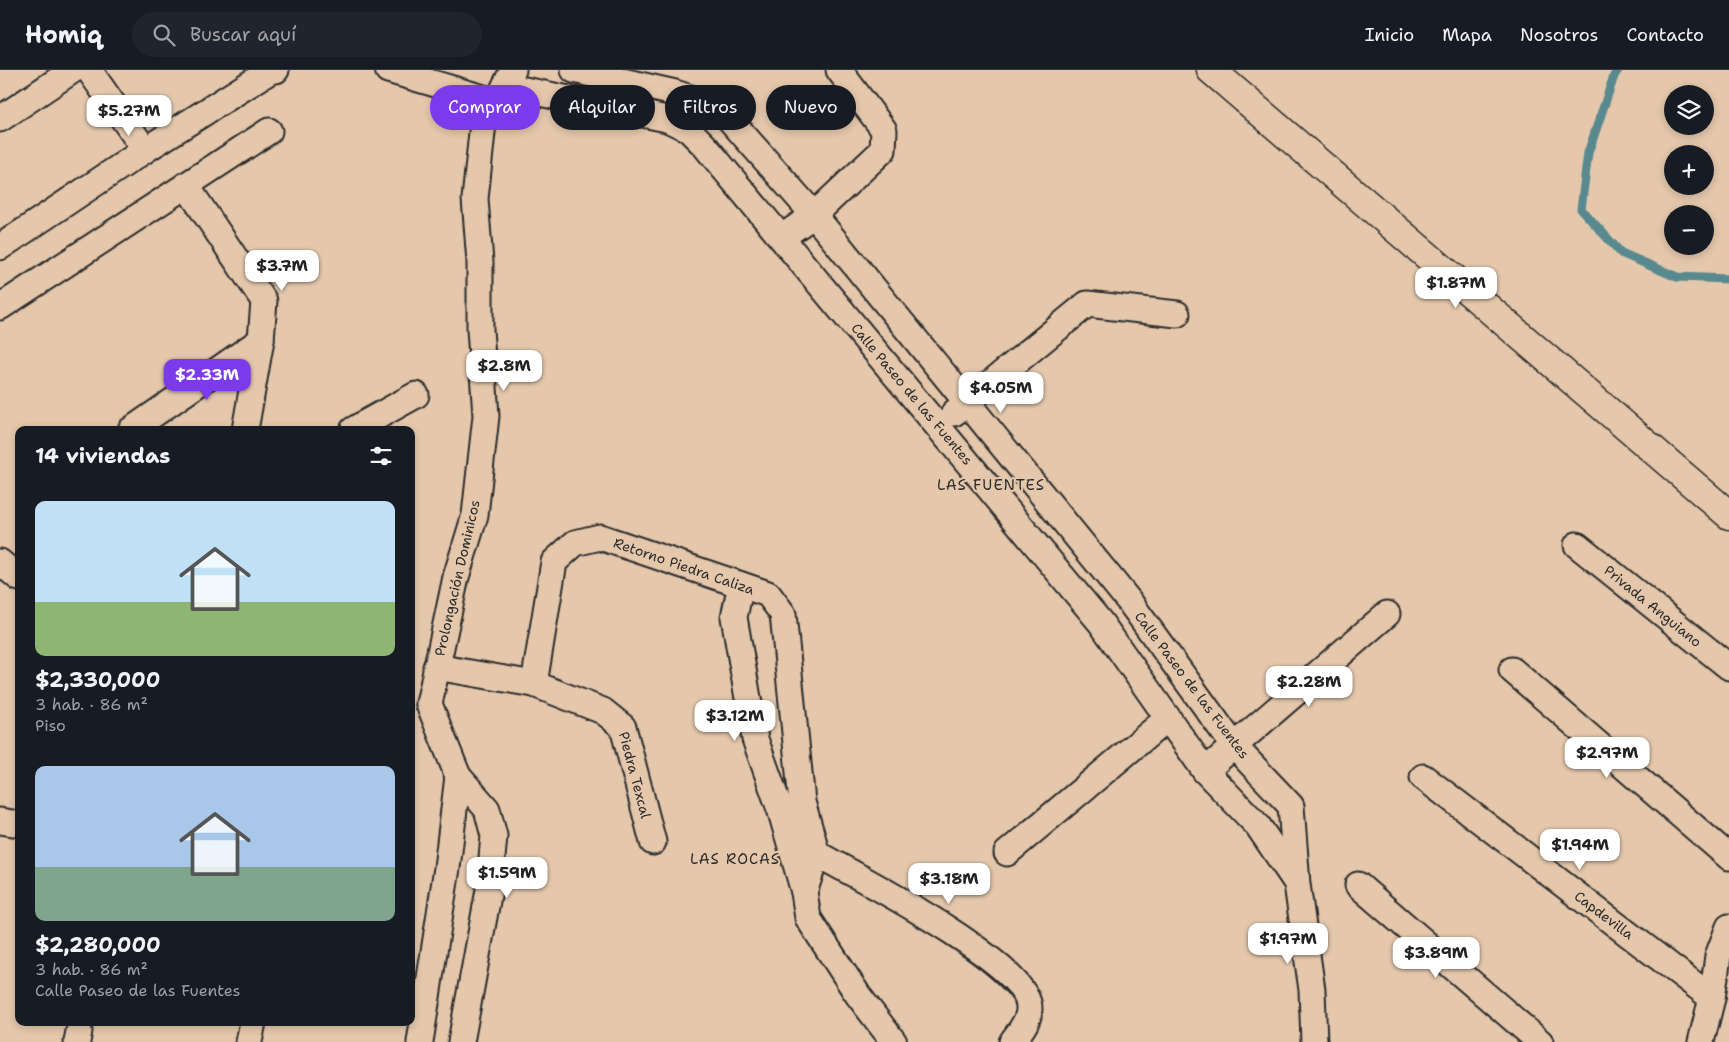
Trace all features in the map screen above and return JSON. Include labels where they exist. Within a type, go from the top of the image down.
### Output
[{"type":"street","points":[[0,119],[74,70]]},
{"type":"street","points":[[89,70],[145,150]]},
{"type":"street","points":[[0,247],[145,150],[270,71],[276,70]]},
{"type":"street","name":"Calle Paseo de las Fuentes","points":[[388,70],[498,85]]},
{"type":"street","name":"Calle Paseo de las Fuentes","points":[[574,70],[613,74],[665,90]]},
{"type":"street","points":[[782,237],[814,215],[883,150],[884,130],[839,70]]},
{"type":"street","points":[[1211,70],[1729,516]]},
{"type":"street","name":"Prolongación Dominicos","points":[[420,701],[436,668],[456,578],[475,514],[486,416],[480,329],[480,262],[475,199],[482,130]]},
{"type":"street","name":"Calle Paseo de las Fuentes","points":[[689,130],[705,146],[782,237],[1101,623],[1205,771],[1258,826],[1297,884]]},
{"type":"street","name":"Calle Paseo de las Fuentes","points":[[739,130],[814,215],[1129,601],[1234,746],[1291,806],[1297,884],[1312,990],[1314,1042]]},
{"type":"street","points":[[0,307],[269,131]]},
{"type":"street","points":[[186,185],[264,301],[261,340],[246,426]]},
{"type":"street","points":[[938,425],[1087,304],[1177,314]]},
{"type":"street","points":[[137,426],[261,340]]},
{"type":"street","points":[[360,426],[416,395]]},
{"type":"street","name":"Retorno Piedra Caliza","points":[[534,684],[554,562],[575,544],[600,538],[768,594],[783,614],[802,802],[817,854]]},
{"type":"street","name":"Privada Anguiano","points":[[1577,545],[1729,667]]},
{"type":"street","points":[[741,585],[734,617],[755,739],[781,812],[804,892],[808,918],[858,995],[894,1042]]},
{"type":"street","points":[[1101,623],[1129,601]]},
{"type":"street","points":[[1205,771],[1387,614]]},
{"type":"street","name":"Piedra Texcal","points":[[436,668],[534,684],[603,711],[623,727],[653,842]]},
{"type":"street","points":[[1512,670],[1729,857]]},
{"type":"street","points":[[420,701],[458,776],[487,809],[494,836],[489,890],[461,1042]]},
{"type":"street","points":[[1007,853],[1168,718]]},
{"type":"street","points":[[420,1042],[447,868],[458,776]]},
{"type":"street","name":"Capdevilla","points":[[1423,777],[1712,998]]},
{"type":"street","points":[[0,822],[15,824]]},
{"type":"street","points":[[804,892],[817,854],[951,930],[1008,974],[1024,993],[1030,1008],[1025,1024],[1012,1042]]},
{"type":"street","points":[[1358,885],[1540,1042]]},
{"type":"street","points":[[1702,1042],[1712,998],[1718,956],[1729,926]]},
{"type":"street","points":[[248,1042],[252,1026]]},
{"type":"waterway","points":[[1618,70],[1614,76],[1588,153],[1581,209],[1621,253],[1677,277],[1729,279]]},
{"type":"district","name":"LAS FUENTES","points":[[991,485]]},
{"type":"district","name":"LAS ROCAS","points":[[735,859]]}]
